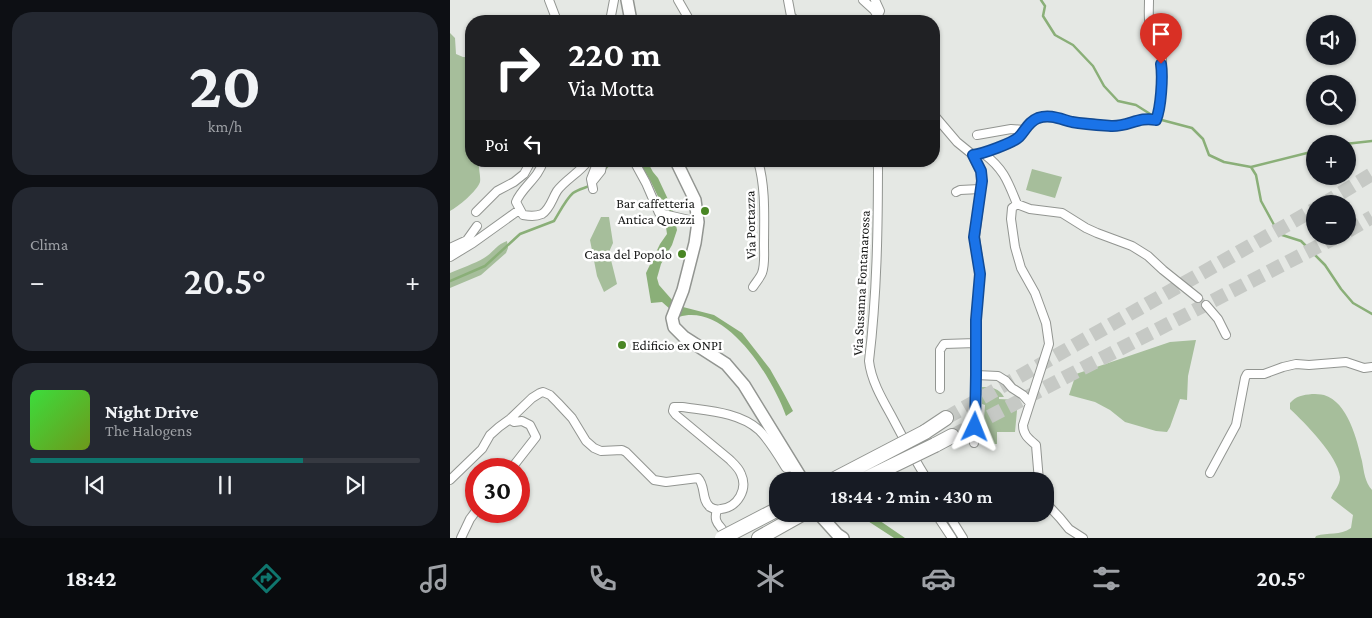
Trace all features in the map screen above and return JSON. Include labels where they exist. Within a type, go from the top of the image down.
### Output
[{"type":"highway","points":[[848,472],[925,432],[946,418]]},
{"type":"highway","points":[[880,472],[952,436]]},
{"type":"highway","points":[[722,538],[769,513]]},
{"type":"highway","points":[[759,538],[788,522]]},
{"type":"street","points":[[549,0],[555,15]]},
{"type":"street","points":[[611,15],[614,0]]},
{"type":"street","points":[[627,0],[630,15]]},
{"type":"street","points":[[678,0],[687,15]]},
{"type":"street","points":[[788,0],[791,15]]},
{"type":"street","points":[[863,0],[877,15]]},
{"type":"street","points":[[875,0],[880,11],[879,15]]},
{"type":"street","points":[[978,155],[1010,144],[1019,137],[1029,123],[1037,118],[1048,116],[1073,122],[1123,126],[1147,118],[1156,118],[1162,75],[1160,46],[1151,33],[1150,28],[1149,0]]},
{"type":"street","points":[[940,122],[957,142],[978,155],[984,154],[1001,169],[1017,204],[1062,213],[1086,228],[1132,246],[1148,256],[1198,298]]},
{"type":"street","points":[[977,134],[1011,129],[1024,130]]},
{"type":"street","points":[[974,443],[976,320],[980,274],[974,237],[981,171],[978,155]]},
{"type":"street","points":[[476,212],[497,191],[524,174],[528,167]]},
{"type":"street","points":[[541,167],[533,180],[519,195],[516,202],[519,210],[530,217],[544,213],[563,184],[582,167]]},
{"type":"street","points":[[596,167],[593,173],[593,185],[602,167]]},
{"type":"street","points":[[637,167],[659,213],[698,222]]},
{"type":"street","points":[[679,167],[696,200],[698,222],[695,243],[682,292],[672,318],[674,327],[684,337],[726,364],[744,385],[798,472]]},
{"type":"street","name":"Via Portazza","points":[[753,286],[761,274],[763,266],[763,192],[760,167]]},
{"type":"street","name":"Via Susanna Fontanarossa","points":[[878,167],[877,257],[874,321],[869,367],[884,401],[922,472]]},
{"type":"street","points":[[956,192],[980,189]]},
{"type":"street","points":[[1017,204],[1012,208],[1011,219],[1015,247],[1021,268],[1035,293],[1046,323],[1049,344],[1023,431],[1036,446],[1039,472]]},
{"type":"street","points":[[450,257],[519,210]]},
{"type":"street","points":[[450,248],[467,240],[477,226]]},
{"type":"street","points":[[1206,305],[1218,319],[1226,335]]},
{"type":"street","points":[[940,389],[940,350],[944,344],[976,344]]},
{"type":"street","points":[[1210,473],[1236,425],[1247,374],[1264,374],[1296,364],[1309,366],[1346,362],[1364,368],[1372,367]]},
{"type":"street","points":[[976,375],[998,376],[1023,395],[1030,403]]},
{"type":"street","points":[[450,480],[482,449],[490,435],[537,394],[543,392],[554,399],[566,411],[590,445],[601,451],[622,450],[626,452],[654,480],[666,482],[698,478],[701,481],[706,502],[717,510],[731,507],[737,502],[743,487],[742,475],[729,459],[676,415],[673,411],[674,407],[735,417],[746,421],[768,441],[786,468],[795,467]]},
{"type":"street","points":[[510,419],[514,422],[522,421],[530,424],[536,437],[520,458]]},
{"type":"street","points":[[717,510],[715,516],[716,523],[725,531],[727,538]]},
{"type":"street","points":[[1054,512],[1069,529],[1083,538]]},
{"type":"street","points":[[827,522],[843,538]]},
{"type":"street","points":[[941,522],[952,538]]},
{"type":"street","points":[[953,522],[962,538]]},
{"type":"street","points":[[460,538],[468,523]]},
{"type":"shaded area","points":[[450,33],[455,38],[456,54],[465,57],[465,167],[479,167],[480,182],[471,194],[450,211]]},
{"type":"shaded area","points":[[642,167],[650,167],[658,178],[673,210],[677,230],[672,245],[661,264],[657,278],[659,285],[673,301],[683,307],[714,315],[742,333],[770,369],[783,392],[793,411],[786,416],[771,383],[759,364],[731,332],[714,321],[697,315],[679,317],[662,302],[651,303],[646,273],[667,234],[663,207]]},
{"type":"shaded area","points":[[1032,169],[1062,177],[1055,198],[1026,190]]},
{"type":"shaded area","points":[[601,217],[609,217],[613,243],[609,252],[617,284],[604,292],[597,276],[590,240]]},
{"type":"shaded area","points":[[507,241],[508,248],[506,253],[481,275],[450,288],[450,273],[484,258]]},
{"type":"shaded area","points":[[1196,340],[1188,376],[1187,400],[1180,399],[1167,432],[1156,431],[1125,422],[1110,410],[1095,402],[1069,395],[1076,374],[1170,342]]},
{"type":"shaded area","points":[[982,387],[997,390],[1004,397],[999,397],[999,399],[1018,400],[1015,432],[997,432],[997,444],[988,444],[990,441],[986,439],[983,433],[985,405],[982,404]]},
{"type":"shaded area","points":[[1303,395],[1324,395],[1332,399],[1345,413],[1350,423],[1366,480],[1372,490],[1372,538],[1315,538],[1320,535],[1343,532],[1351,528],[1353,515],[1331,498],[1340,480],[1338,469],[1333,459],[1320,440],[1290,409],[1290,403],[1295,399]]},
{"type":"shaded area","points":[[869,522],[882,522],[905,538],[894,538]]},
{"type":"waterway","points":[[1041,0],[1045,6],[1043,16],[1055,35],[1073,45],[1093,66],[1104,86],[1118,101],[1136,105],[1158,119],[1192,128],[1203,139],[1209,155],[1224,162],[1251,167],[1256,175],[1261,201],[1279,234],[1301,241],[1325,265],[1353,303],[1372,314]]},
{"type":"waterway","points":[[1356,143],[1372,141]]},
{"type":"waterway","points":[[1251,167],[1306,153]]},
{"type":"waterway","points":[[604,170],[607,167]]},
{"type":"waterway","points":[[450,281],[485,266],[520,234],[554,221],[565,202],[573,193],[593,184],[599,179]]},
{"type":"tunnel","points":[[1338,195],[1372,174]]},
{"type":"tunnel","points":[[946,418],[1306,214]]},
{"type":"tunnel","points":[[1356,226],[1372,217]]},
{"type":"tunnel","points":[[952,436],[1321,245]]},
{"type":"place","name":"Bar caffetteria Antica Quezzi","points":[[705,211]]},
{"type":"place","name":"Casa del Popolo","points":[[682,254]]},
{"type":"place","name":"Edificio ex ONPI","points":[[622,345]]},
{"type":"route","points":[[975,427],[976,320],[980,274],[974,237],[982,181],[979,165],[973,155],[982,154],[999,146],[1010,144],[1019,137],[1029,123],[1037,118],[1048,116],[1073,122],[1112,126],[1123,126],[1147,118],[1156,120],[1159,110],[1161,64]]}]
